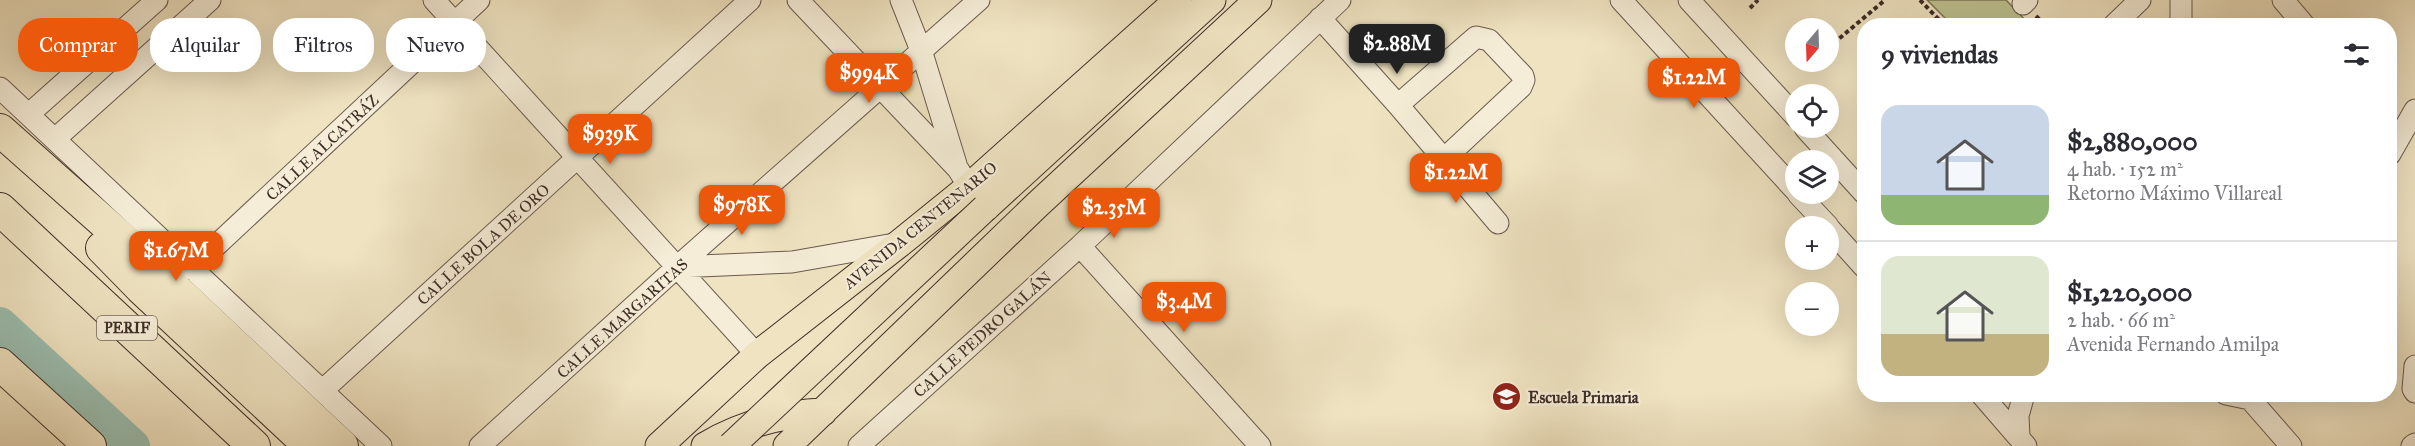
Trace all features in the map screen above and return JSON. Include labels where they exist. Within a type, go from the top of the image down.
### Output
[{"type":"highway","points":[[0,130],[116,233],[342,446]]},
{"type":"highway","points":[[39,167],[87,231],[114,261],[310,446]]},
{"type":"highway","name":"PERIF","points":[[0,209],[254,446]]},
{"type":"highway","points":[[0,364],[90,446]]},
{"type":"highway","points":[[0,391],[58,446]]},
{"type":"main road","name":"AVENIDA CENTENARIO","points":[[731,446],[970,188],[1178,0]]},
{"type":"main road","name":"AVENIDA CENTENARIO","points":[[659,446],[757,355],[1212,0]]},
{"type":"main road","points":[[787,446],[1037,205],[1258,0]]},
{"type":"main road","points":[[705,446],[738,429],[758,422],[801,413],[823,412]]},
{"type":"street","points":[[29,114],[158,0]]},
{"type":"street","points":[[55,139],[210,0]]},
{"type":"street","points":[[434,0],[450,18]]},
{"type":"street","name":"CALLE ALCATRÁZ","points":[[459,18],[479,0]]},
{"type":"street","name":"CALLE BOLA DE ORO","points":[[322,390],[750,0]]},
{"type":"street","points":[[798,0],[970,188]]},
{"type":"street","points":[[901,0],[970,188]]},
{"type":"street","name":"CALLE MARGARITAS","points":[[480,446],[677,267],[980,0]]},
{"type":"street","name":"CALLE PEDRO GALÁN","points":[[859,446],[1080,246],[1340,0]]},
{"type":"street","points":[[1621,0],[1785,179]]},
{"type":"street","points":[[1689,0],[1785,105]]},
{"type":"street","points":[[2121,18],[2140,0]]},
{"type":"street","points":[[2181,0],[2181,18]]},
{"type":"street","points":[[2283,0],[2298,18]]},
{"type":"street","points":[[1320,18],[1398,105],[1498,223]]},
{"type":"street","points":[[1398,105],[1476,37],[1480,36],[1489,40],[1523,76],[1521,87],[1444,159]]},
{"type":"street","points":[[486,57],[757,355]]},
{"type":"street","name":"CALLE ALCATRÁZ","points":[[191,269],[401,72]]},
{"type":"street","points":[[0,88],[381,446]]},
{"type":"street","points":[[2397,134],[2415,110]]},
{"type":"street","points":[[1814,138],[1857,185]]},
{"type":"street","points":[[1808,204],[1818,216]]},
{"type":"street","points":[[1839,239],[1857,259]]},
{"type":"street","points":[[677,267],[792,262],[900,243]]},
{"type":"street","points":[[1080,246],[1260,446]]},
{"type":"street","points":[[2415,366],[2413,389],[2415,392]]},
{"type":"street","points":[[1988,402],[2023,442]]},
{"type":"street","points":[[2022,402],[2018,417],[2023,442]]},
{"type":"street","points":[[2255,402],[2291,446]]},
{"type":"path","points":[[1750,8],[1758,0]]},
{"type":"path","points":[[1864,18],[1885,0]]},
{"type":"path","points":[[1920,0],[1937,18]]},
{"type":"path","points":[[1839,39],[1857,24]]},
{"type":"green space","points":[[1927,0],[2006,0],[2023,18],[1945,18]]},
{"type":"waterway","points":[[0,324],[133,446]]},
{"type":"place","name":"Escuela Primaria","points":[[1507,397]]}]
